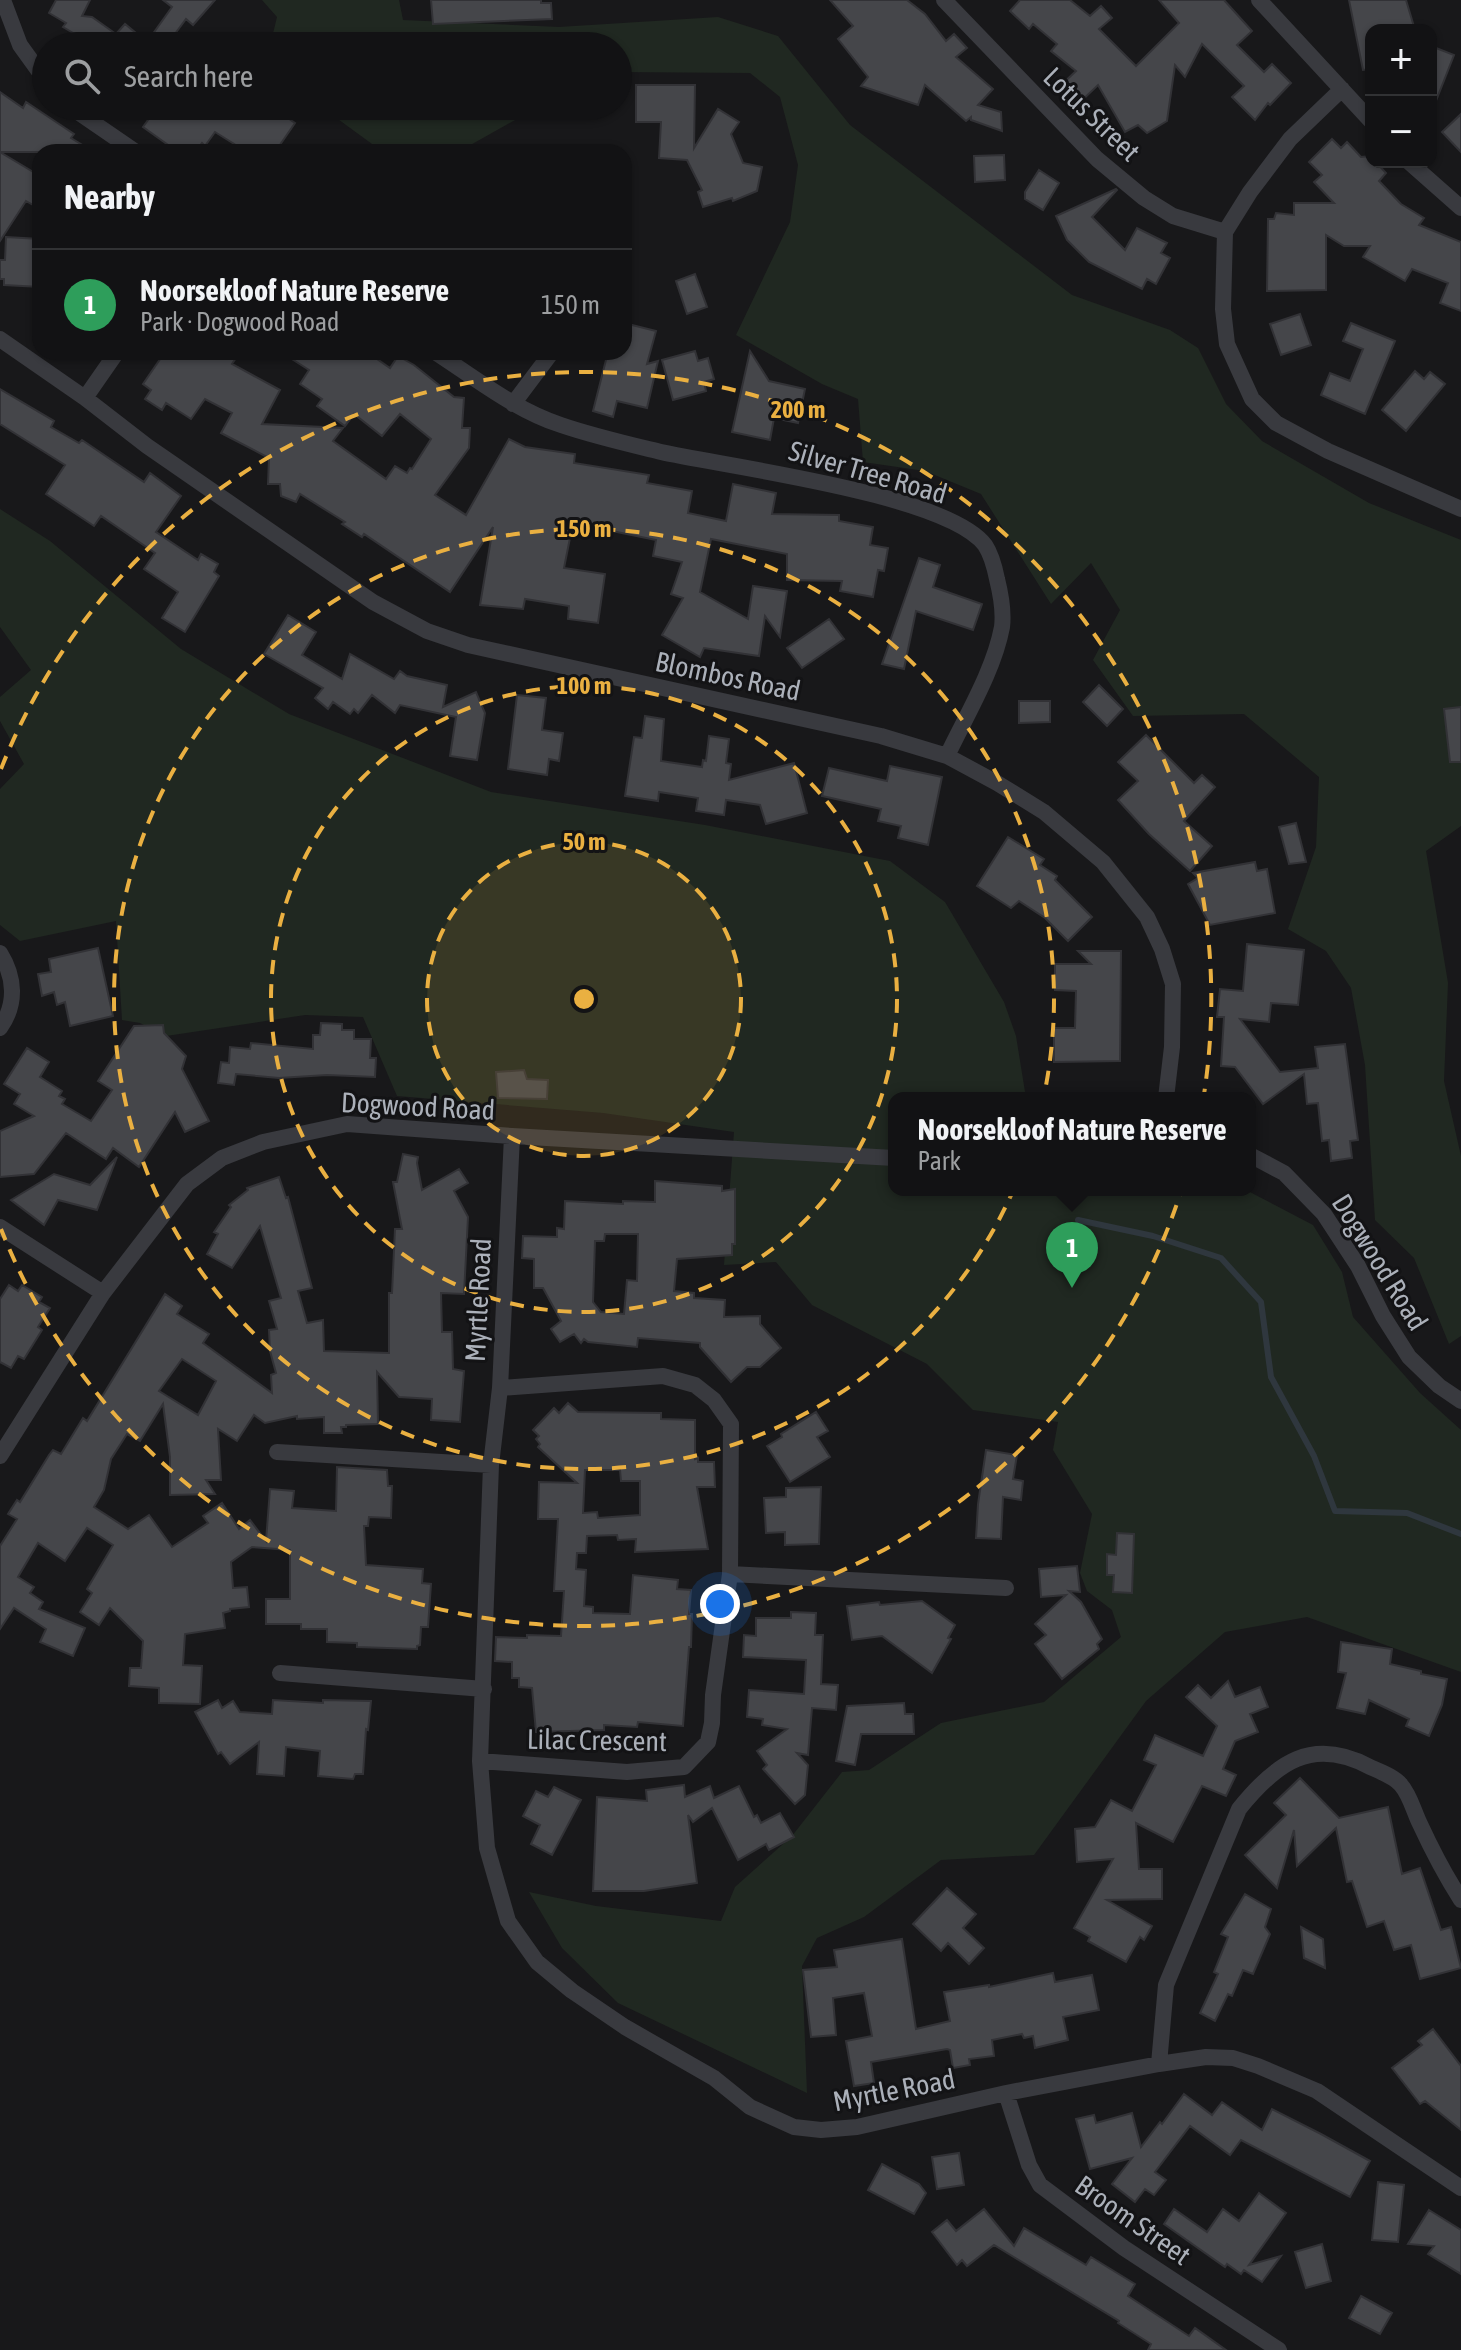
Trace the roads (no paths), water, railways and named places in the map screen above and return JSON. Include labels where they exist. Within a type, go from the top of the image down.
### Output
[{"type":"street","points":[[3,0],[20,45],[32,62]]},
{"type":"street","name":"Lotus Street","points":[[944,0],[1069,132],[1144,198],[1173,216],[1225,232]]},
{"type":"street","points":[[1259,0],[1365,114]]},
{"type":"street","points":[[1342,89],[1290,139],[1250,192],[1225,232],[1223,309],[1227,344],[1252,399],[1276,423],[1328,451],[1461,509]]},
{"type":"street","points":[[89,120],[124,144]]},
{"type":"street","points":[[1416,168],[1461,208]]},
{"type":"street","name":"Blombos Road","points":[[0,339],[147,446],[373,602],[427,631],[468,645],[881,736],[947,756],[1044,812],[1103,862],[1147,917],[1162,949],[1173,984],[1172,1047],[1167,1092]]},
{"type":"street","points":[[85,398],[111,360]]},
{"type":"street","name":"Silver Tree Road","points":[[447,360],[513,404],[559,425],[662,452],[771,472],[890,500],[935,514],[967,529],[986,546],[1002,599],[1002,626],[991,662],[947,756]]},
{"type":"street","points":[[513,404],[546,360]]},
{"type":"street","points":[[0,953],[10,971],[14,993],[0,1028]]},
{"type":"street","name":"Dogwood Road","points":[[0,1456],[103,1293],[187,1184],[222,1158],[263,1142],[347,1124],[888,1158]]},
{"type":"street","name":"Myrtle Road","points":[[512,1136],[500,1388],[491,1465],[480,1761],[487,1848],[508,1921],[537,1962],[572,1991],[625,2027],[714,2078],[750,2107],[794,2127],[821,2130],[857,2127],[1006,2093],[1159,2064],[1206,2057],[1233,2058],[1317,2091],[1461,2188]]},
{"type":"street","name":"Dogwood Road","points":[[1256,1158],[1284,1173],[1324,1214],[1358,1266],[1383,1316],[1409,1357],[1439,1386],[1461,1401]]},
{"type":"street","points":[[0,1227],[103,1293]]},
{"type":"street","name":"Lilac Crescent","points":[[480,1761],[627,1772],[684,1767],[708,1742],[730,1574],[731,1424],[714,1400],[695,1385],[663,1376],[500,1388]]},
{"type":"street","points":[[277,1452],[491,1465]]},
{"type":"street","points":[[730,1574],[1006,1588]]},
{"type":"street","points":[[280,1673],[484,1689]]},
{"type":"street","points":[[1159,2064],[1166,1985],[1239,1809],[1255,1788],[1280,1768],[1304,1756],[1325,1752],[1350,1756],[1401,1783],[1441,1867],[1461,1900]]},
{"type":"street","name":"Broom Street","points":[[1006,2093],[1029,2165],[1040,2185],[1124,2248],[1279,2350]]},
{"type":"waterway","points":[[1078,1220],[1153,1236],[1221,1258],[1261,1302],[1271,1377],[1314,1456],[1335,1511],[1407,1513],[1461,1534]]},
{"type":"place","name":"Noorsekloof Nature Reserve","points":[[1072,1288]]}]
